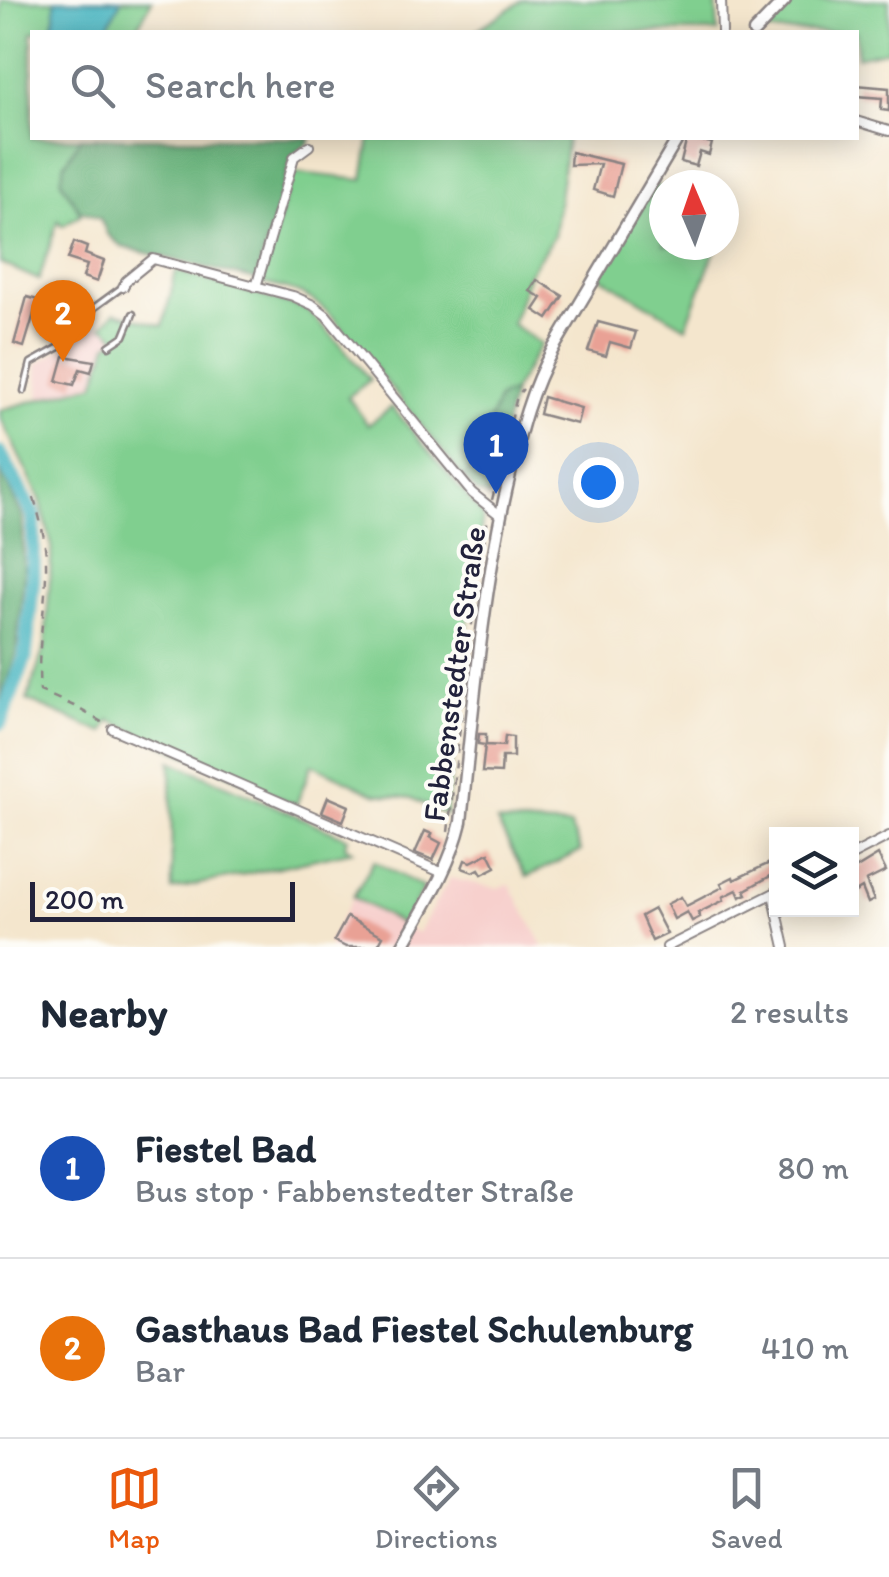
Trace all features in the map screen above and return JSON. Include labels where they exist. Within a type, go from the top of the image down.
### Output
[{"type":"street","points":[[721,0],[722,30]]},
{"type":"street","points":[[756,30],[785,0]]},
{"type":"street","points":[[859,122],[889,130]]},
{"type":"street","name":"Fabbenstedter Straße","points":[[402,947],[454,848],[488,581],[524,415],[536,379],[677,140]]},
{"type":"street","points":[[256,287],[294,157],[310,146]]},
{"type":"street","points":[[123,287],[153,259],[294,296],[313,305],[472,493],[500,516]]},
{"type":"street","points":[[114,729],[443,873]]},
{"type":"street","points":[[859,851],[889,836]]},
{"type":"street","points":[[667,947],[769,896]]},
{"type":"street","points":[[779,917],[784,947]]},
{"type":"lane","points":[[24,391],[30,363],[68,344],[84,315],[123,287]]},
{"type":"lane","points":[[43,303],[84,315]]},
{"type":"lane","points":[[109,346],[124,336],[133,314]]},
{"type":"path","points":[[448,832],[475,598],[490,508],[517,396],[525,386]]},
{"type":"path","points":[[34,498],[42,522],[46,563],[37,662],[40,691],[114,729]]},
{"type":"shaded area","points":[[83,321],[108,329],[118,339],[108,344],[95,384],[40,399],[37,364],[70,344]]},
{"type":"shaded area","points":[[450,878],[496,888],[510,885],[544,947],[331,947],[328,943],[353,897],[418,933]]},
{"type":"green space","points":[[1,0],[152,0],[136,30],[30,30],[30,140],[79,140],[61,180],[81,214],[62,226],[58,220],[39,280],[0,263]]},
{"type":"green space","points":[[523,0],[716,0],[718,30],[477,30]]},
{"type":"green space","points":[[795,0],[889,0],[889,50],[859,57],[859,30],[765,30]]},
{"type":"green space","points":[[79,140],[310,140],[293,155],[256,280],[122,247],[107,234],[100,218],[79,210],[61,181],[64,165]]},
{"type":"green space","points":[[370,140],[567,140],[554,236],[529,273],[512,324],[541,344],[513,392],[499,398],[465,479],[334,318],[300,294],[261,283],[292,172],[363,180]]},
{"type":"green space","points":[[649,192],[649,260],[711,260],[686,327],[599,276]]},
{"type":"green space","points":[[176,271],[306,309],[370,380],[348,397],[368,425],[392,407],[483,516],[446,815],[411,798],[375,794],[312,764],[296,805],[110,720],[103,733],[27,700],[45,645],[52,547],[40,499],[0,410],[95,384],[108,344],[117,339],[102,327],[115,312],[163,326]]},
{"type":"green space","points":[[513,392],[489,497],[477,493],[465,479],[499,398]]},
{"type":"green space","points":[[0,470],[23,517],[24,576],[16,655],[0,701]]},
{"type":"green space","points":[[171,761],[348,838],[345,846],[353,851],[172,890]]},
{"type":"green space","points":[[497,822],[570,826],[581,851],[526,877]]},
{"type":"green space","points":[[374,861],[424,888],[403,925],[353,897]]},
{"type":"water","points":[[55,0],[121,0],[106,30],[52,30]]},
{"type":"building","points":[[859,85],[889,88],[889,111],[881,110],[882,98],[859,96]]},
{"type":"building","points":[[686,140],[712,143],[709,155],[700,152],[696,166],[681,162]]},
{"type":"building","points":[[571,152],[621,164],[613,196],[593,190],[600,164],[570,165]]},
{"type":"building","points":[[74,242],[87,247],[85,254],[104,261],[97,282],[83,277],[87,265],[68,259]]},
{"type":"building","points":[[537,280],[563,296],[548,319],[534,310],[542,298],[530,291]]},
{"type":"building","points":[[27,297],[38,300],[24,347],[14,344]]},
{"type":"building","points":[[598,322],[636,332],[631,348],[610,342],[606,356],[588,351]]},
{"type":"building","points":[[64,356],[94,361],[91,372],[80,369],[74,385],[57,381]]},
{"type":"building","points":[[543,397],[581,408],[577,424],[539,414]]},
{"type":"building","points":[[479,734],[486,734],[486,745],[504,746],[505,736],[513,737],[513,757],[502,757],[501,773],[482,772],[485,745],[478,744]]},
{"type":"building","points":[[328,797],[349,806],[343,821],[322,812]]},
{"type":"building","points":[[425,831],[441,843],[433,860],[415,853]]},
{"type":"building","points":[[489,853],[496,867],[482,874],[479,869],[473,872],[462,868],[465,860],[471,862]]},
{"type":"building","points":[[878,855],[886,871],[866,881],[874,900],[868,903],[862,888],[859,890],[859,867]]},
{"type":"building","points":[[769,863],[769,877],[745,890],[747,894],[740,897],[737,890],[698,913],[700,917],[692,921],[687,912],[674,919],[667,904],[681,897],[686,906],[723,887],[721,883],[733,877],[734,880]]},
{"type":"building","points":[[654,909],[667,934],[652,941],[641,916]]},
{"type":"building","points":[[347,917],[383,936],[377,947],[346,947],[334,941]]},
{"type":"waterway","points":[[0,453],[34,517],[25,658],[0,723]]},
{"type":"place","name":"Gasthaus Bad Fiestel Schulenburg","points":[[63,362]]},
{"type":"place","name":"Fiestel Bad","points":[[496,494]]}]
